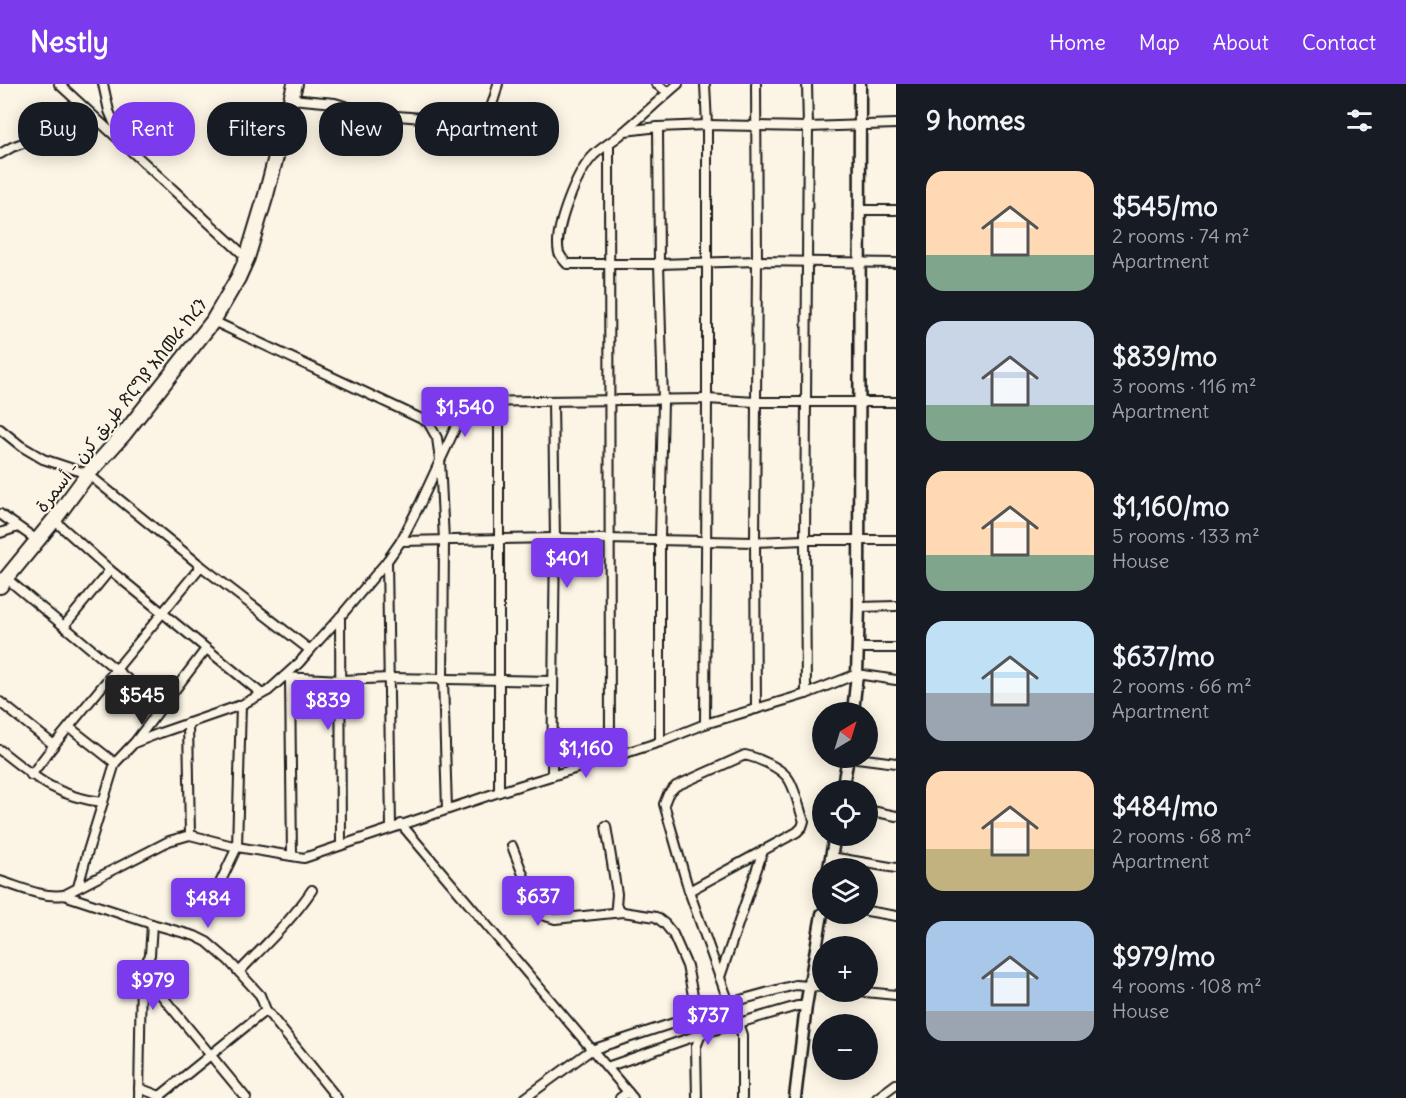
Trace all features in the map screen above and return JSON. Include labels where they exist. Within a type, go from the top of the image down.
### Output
[{"type":"highway","name":"طريق كرن - أسمرة ጽርግያ አስመራ ከረን","points":[[3,582],[213,321],[247,258],[295,84]]},
{"type":"main road","points":[[854,702],[859,607],[860,84]]},
{"type":"main road","points":[[795,1098],[806,1006],[820,924]]},
{"type":"street","points":[[59,84],[78,102]]},
{"type":"street","points":[[103,84],[110,113]]},
{"type":"street","points":[[291,99],[335,103],[371,114],[475,122],[488,113],[498,84]]},
{"type":"street","points":[[656,84],[668,92]]},
{"type":"street","points":[[678,84],[609,144],[593,155],[583,170],[571,193],[560,225],[559,251],[562,260],[567,264],[757,261],[896,263]]},
{"type":"street","points":[[705,84],[707,125],[705,724]]},
{"type":"street","points":[[756,84],[756,709]]},
{"type":"street","points":[[806,694],[807,84]]},
{"type":"street","points":[[98,121],[110,132]]},
{"type":"street","points":[[624,131],[707,125],[808,127],[896,124]]},
{"type":"street","points":[[658,128],[658,264],[663,400],[660,742]]},
{"type":"street","points":[[609,144],[610,758]]},
{"type":"street","points":[[0,154],[18,145]]},
{"type":"street","points":[[136,156],[247,258]]},
{"type":"street","points":[[859,210],[896,210]]},
{"type":"street","points":[[213,321],[428,422],[434,430],[440,460],[444,540],[443,679],[447,809]]},
{"type":"street","points":[[134,744],[241,705],[287,678],[387,561],[401,541],[467,403],[474,401],[707,399],[755,402],[896,402]]},
{"type":"street","points":[[499,402],[499,792]]},
{"type":"street","points":[[552,776],[555,538],[553,402]]},
{"type":"street","points":[[0,429],[21,446],[43,459],[88,474],[201,566],[310,650]]},
{"type":"street","points":[[0,514],[37,540]]},
{"type":"street","points":[[54,520],[110,570],[262,694]]},
{"type":"street","points":[[0,533],[18,527]]},
{"type":"street","points":[[401,541],[498,538],[755,542],[896,540]]},
{"type":"street","points":[[387,561],[391,827]]},
{"type":"street","points":[[31,775],[201,566]]},
{"type":"street","points":[[64,626],[110,570]]},
{"type":"street","points":[[3,582],[64,626],[161,706]]},
{"type":"street","points":[[859,607],[896,606]]},
{"type":"street","points":[[340,617],[341,845]]},
{"type":"street","points":[[858,648],[896,648]]},
{"type":"street","points":[[78,887],[115,763],[134,744],[206,649]]},
{"type":"street","points":[[0,881],[44,894],[64,895],[169,841],[190,835],[237,847],[304,858],[391,827],[660,742],[705,724],[806,694],[857,674],[896,680]]},
{"type":"street","points":[[287,678],[553,681]]},
{"type":"street","points":[[287,678],[292,856]]},
{"type":"street","points":[[0,702],[54,746]]},
{"type":"street","points":[[210,904],[237,847],[241,705]]},
{"type":"street","points":[[188,723],[190,835]]},
{"type":"street","points":[[69,727],[115,763]]},
{"type":"street","points":[[0,750],[54,790],[72,797],[103,802]]},
{"type":"street","points":[[689,891],[798,832],[802,827],[804,821],[791,783],[781,771],[756,757],[745,755],[676,786],[668,794],[664,804],[689,891],[742,1035],[742,1098]]},
{"type":"street","points":[[878,761],[896,763]]},
{"type":"street","points":[[878,812],[896,816]]},
{"type":"street","points":[[401,824],[631,1095],[620,1098]]},
{"type":"street","points":[[606,826],[617,894],[616,906],[623,912]]},
{"type":"street","points":[[512,846],[536,908],[542,915],[555,919],[623,912],[656,917],[673,934],[687,966],[701,1034],[696,1047],[697,1098]]},
{"type":"street","points":[[720,977],[763,851]]},
{"type":"street","points":[[878,867],[896,868]]},
{"type":"street","points":[[239,972],[312,891]]},
{"type":"street","points":[[64,895],[195,936],[207,942],[223,955],[260,995],[266,1010],[337,1098]]},
{"type":"street","points":[[878,913],[896,916]]},
{"type":"street","points":[[139,1098],[141,973],[150,955],[152,924]]},
{"type":"street","points":[[141,973],[246,1098]]},
{"type":"street","points":[[525,1098],[591,1050],[729,1003],[795,985],[810,986]]},
{"type":"street","points":[[878,993],[896,995]]},
{"type":"street","points":[[607,1067],[701,1034],[797,1006],[806,1006]]},
{"type":"street","points":[[139,1088],[160,1097],[266,1010]]},
{"type":"street","points":[[877,1098],[896,1084]]}]
